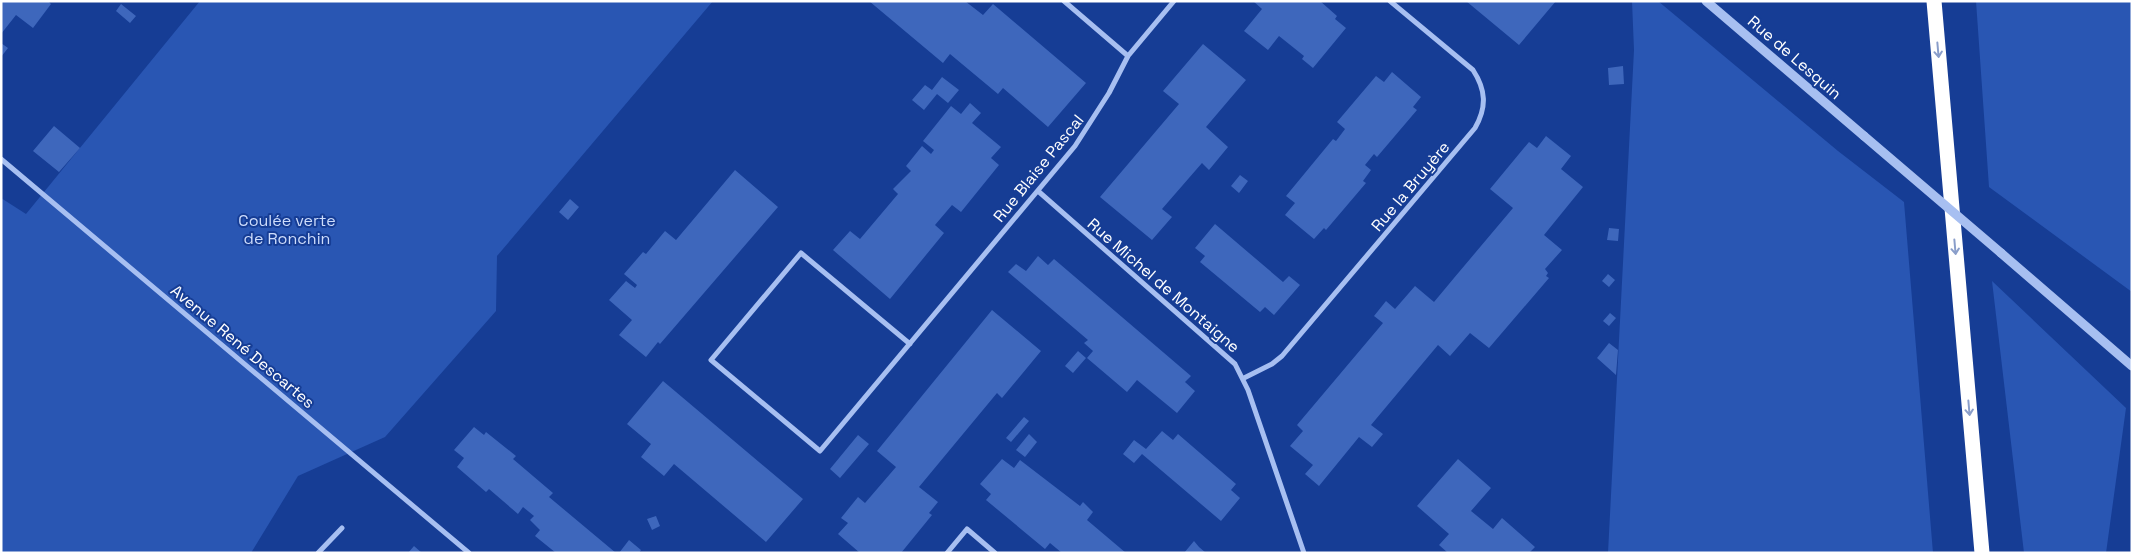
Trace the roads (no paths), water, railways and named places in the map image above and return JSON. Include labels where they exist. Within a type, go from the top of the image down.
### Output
[{"type":"highway","points":[[1934,1],[1982,553]]},
{"type":"street","points":[[1064,1],[1128,56]]},
{"type":"street","name":"Rue Blaise Pascal","points":[[910,344],[801,253],[711,360],[820,451],[910,344],[1038,191],[1075,146],[1092,121],[1128,56],[1174,1]]},
{"type":"street","name":"Rue la Bruyère","points":[[1244,378],[1272,364],[1282,356],[1475,128],[1482,116],[1484,92],[1473,70],[1390,1]]},
{"type":"street","name":"Rue de Lesquin","points":[[1706,1],[2132,366]]},
{"type":"street","name":"Avenue René Descartes","points":[[1,159],[469,553]]},
{"type":"street","name":"Rue Michel de Montaigne","points":[[1038,191],[1228,357],[1244,378],[1304,553]]},
{"type":"street","points":[[318,553],[342,528]]},
{"type":"street","points":[[947,553],[967,529],[995,553]]},
{"type":"park label","name":"Coulée verte de Ronchin","points":[[287,229]]}]
